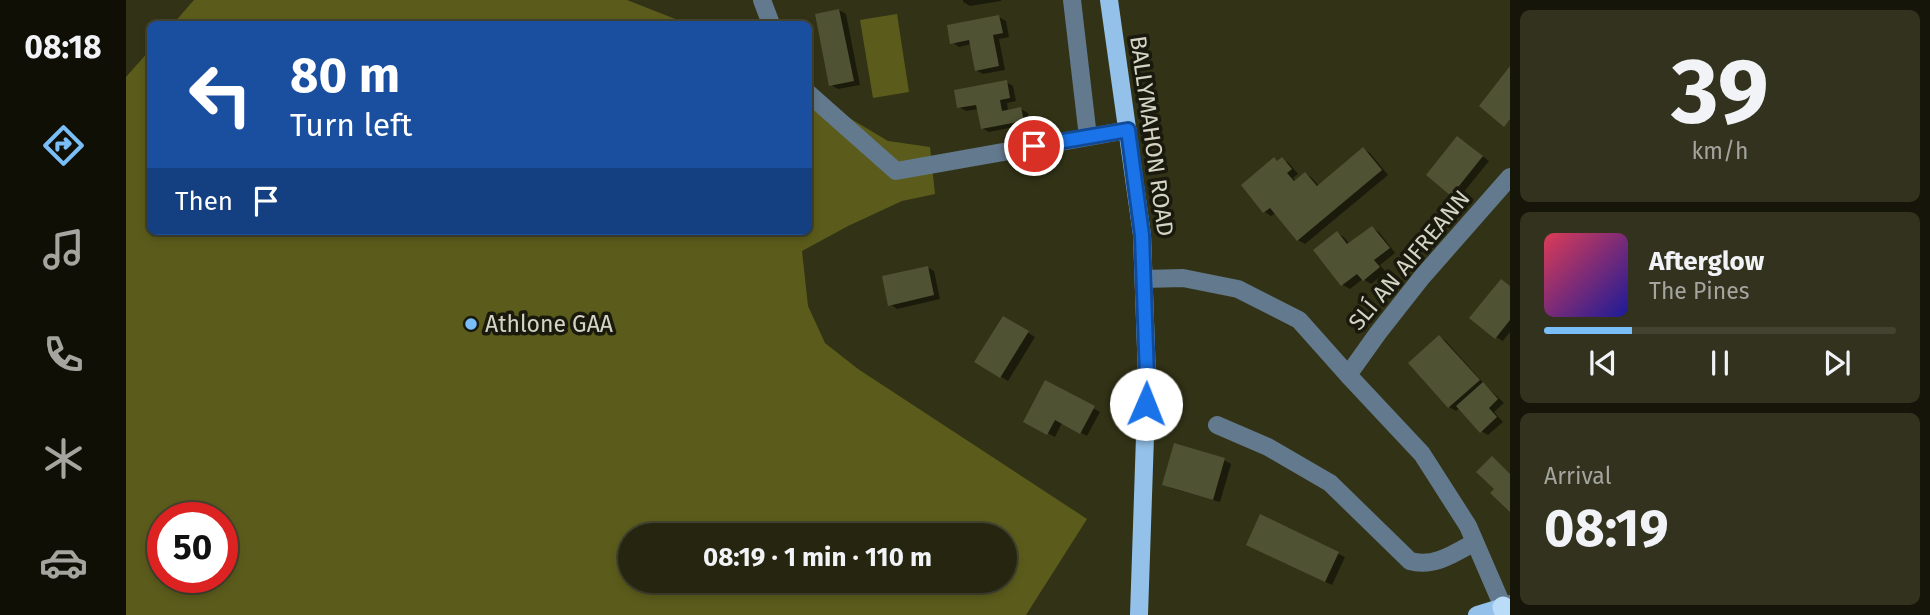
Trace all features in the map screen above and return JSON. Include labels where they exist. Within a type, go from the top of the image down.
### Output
[{"type":"main road","name":"BALLYMAHON ROAD","points":[[1109,0],[1142,235],[1147,377],[1139,615]]},
{"type":"main road","points":[[1477,615],[1507,609]]},
{"type":"street","points":[[761,0],[770,21]]},
{"type":"street","points":[[1072,0],[1088,137]]},
{"type":"street","points":[[812,97],[896,171],[1128,130]]},
{"type":"street","name":"SLÍ AN AIFREANN","points":[[1348,375],[1422,277],[1510,177]]},
{"type":"street","points":[[1144,279],[1183,278],[1238,289],[1299,320],[1422,454],[1468,526],[1507,609]]},
{"type":"street","points":[[1217,425],[1268,447],[1330,483],[1410,561],[1427,563],[1442,559],[1475,542]]},
{"type":"shaded area","points":[[194,0],[627,0],[680,21],[176,21]]},
{"type":"shaded area","points":[[897,14],[909,92],[873,98],[860,20]]},
{"type":"shaded area","name":"Athlone GAA","points":[[147,53],[147,235],[812,235],[812,96],[888,141],[930,147],[935,194],[902,201],[802,251],[808,306],[825,343],[858,369],[1087,519],[1026,615],[126,615],[126,77]]},
{"type":"building","points":[[839,9],[854,81],[829,86],[815,14]]},
{"type":"building","points":[[999,15],[1003,33],[993,35],[999,66],[975,71],[969,40],[950,44],[947,25]]},
{"type":"building","points":[[1510,66],[1510,119],[1504,127],[1479,106]]},
{"type":"building","points":[[1007,80],[1010,98],[1000,100],[1002,111],[1021,107],[1024,121],[981,129],[976,105],[957,108],[954,90]]},
{"type":"building","points":[[1457,136],[1483,156],[1451,196],[1426,175]]},
{"type":"building","points":[[1363,147],[1382,170],[1297,241],[1270,208],[1263,213],[1241,185],[1274,157],[1277,161],[1282,157],[1292,169],[1287,173],[1294,181],[1305,172],[1317,186]]},
{"type":"building","points":[[1372,226],[1390,248],[1374,260],[1380,267],[1363,281],[1357,274],[1341,286],[1313,250],[1337,231],[1347,244]]},
{"type":"building","points":[[928,266],[934,295],[888,306],[882,276]]},
{"type":"building","points":[[1501,279],[1510,286],[1510,320],[1495,339],[1469,318]]},
{"type":"building","points":[[1003,316],[1029,331],[1000,378],[974,362]]},
{"type":"building","points":[[1439,335],[1480,380],[1448,408],[1408,363]]},
{"type":"building","points":[[1045,380],[1095,406],[1080,434],[1055,420],[1047,435],[1023,422]]},
{"type":"building","points":[[1483,382],[1498,399],[1489,408],[1497,417],[1480,433],[1456,406]]},
{"type":"building","points":[[1174,443],[1225,458],[1213,500],[1162,485]]},
{"type":"building","points":[[1492,456],[1510,474],[1510,512],[1490,493],[1494,489],[1476,472]]},
{"type":"building","points":[[1260,514],[1339,552],[1325,582],[1246,545]]},
{"type":"place","name":"Athlone GAA","points":[[471,324]]},
{"type":"route","points":[[1034,146],[1128,130],[1142,235],[1146,404]]}]
